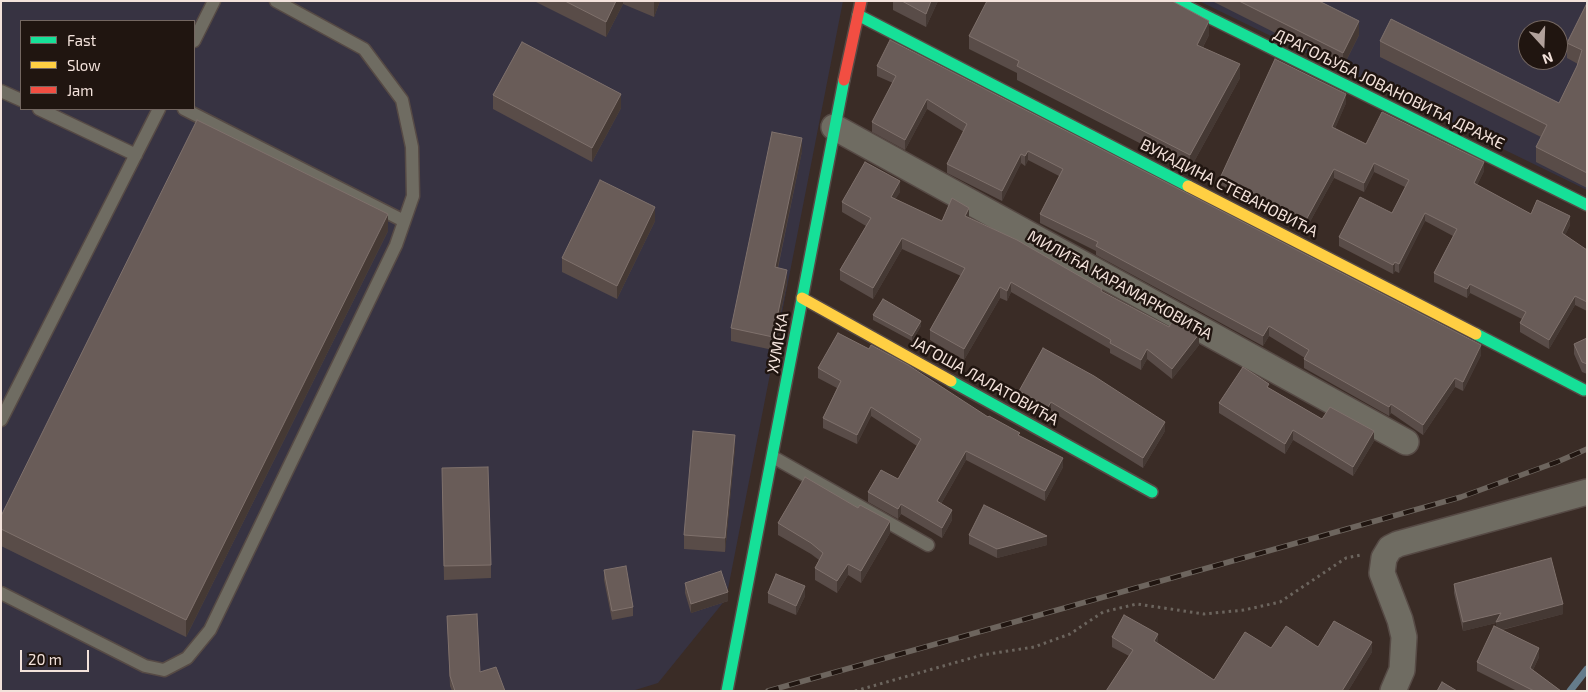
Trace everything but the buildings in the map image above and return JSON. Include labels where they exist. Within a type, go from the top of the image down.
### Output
[{"type":"street","name":"ХУМСКА","points":[[727,691],[773,457],[834,127],[861,1]]},
{"type":"street","name":"ДРАГОЉУБА ЈОВАНОВИЋА ДРАЖЕ","points":[[1176,1],[1587,205]]},
{"type":"street","name":"ВУКАДИНА СТЕВАНОВИЋА","points":[[858,15],[1584,390]]},
{"type":"street","name":"МИЛИЋА КАРАМАРКОВИЋА","points":[[834,127],[1406,442]]},
{"type":"street","name":"ЈАГОША ЛАЛАТОВИЋА","points":[[802,298],[1152,492]]},
{"type":"street","points":[[1392,691],[1402,670],[1404,637],[1400,620],[1382,573],[1384,558],[1390,548],[1398,544],[1587,492]]},
{"type":"lane","points":[[195,39],[214,1]]},
{"type":"lane","points":[[1,593],[145,666],[164,670],[187,658],[210,630],[396,245],[413,196],[412,147],[402,100],[364,49],[276,1]]},
{"type":"lane","points":[[1,90],[20,100]]},
{"type":"lane","points":[[41,110],[136,155]]},
{"type":"lane","points":[[1,420],[158,110]]},
{"type":"lane","points":[[186,110],[404,221]]},
{"type":"lane","points":[[773,457],[928,545]]},
{"type":"path","points":[[855,691],[982,655],[1034,647],[1070,634],[1103,612],[1137,604],[1204,614],[1244,610],[1280,602],[1346,558],[1390,548]]},
{"type":"shaded area","points":[[1,1],[843,1],[726,599],[658,683],[632,691],[1,691]]},
{"type":"shaded area","points":[[1199,1],[1587,1],[1587,190]]},
{"type":"waterway","points":[[1570,691],[1587,669]]},
{"type":"railway","points":[[768,691],[1461,497],[1587,449]]},
{"type":"traffic: fast","points":[[1176,1],[1587,205]]},
{"type":"traffic: fast","points":[[858,15],[1188,186]]},
{"type":"traffic: fast","points":[[727,691],[844,80]]},
{"type":"traffic: fast","points":[[1476,334],[1584,390]]},
{"type":"traffic: fast","points":[[951,381],[1152,492]]},
{"type":"traffic: slow","points":[[1188,186],[1476,334]]},
{"type":"traffic: slow","points":[[802,298],[951,381]]},
{"type":"traffic: jam","points":[[844,80],[861,1]]}]
